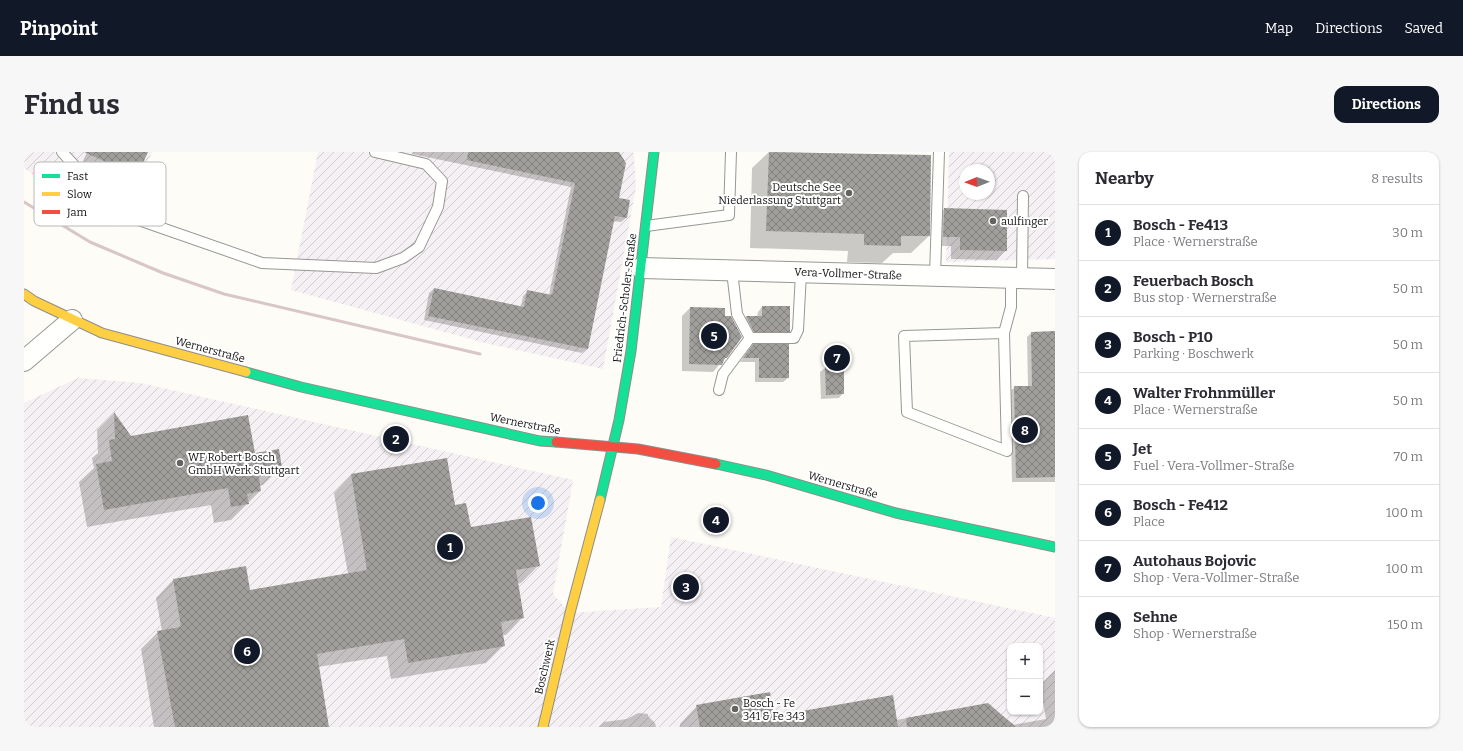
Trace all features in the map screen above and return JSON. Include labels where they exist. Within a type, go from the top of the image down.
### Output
[{"type":"main road","name":"Friedrich-Scholer-Straße","points":[[570,613],[596,519],[632,352],[654,164],[654,152]]},
{"type":"main road","name":"Wernerstraße","points":[[24,294],[34,301],[72,320],[102,333],[143,346],[301,386],[540,441],[638,449],[690,458],[766,475],[896,513],[1055,547]]},
{"type":"main road","name":"Boschwerk","points":[[543,727],[570,613]]},
{"type":"street","name":"Vera-Vollmer-Straße","points":[[641,268],[1055,279]]},
{"type":"street","points":[[24,361],[72,320]]},
{"type":"lane","points":[[62,152],[71,162]]},
{"type":"lane","points":[[156,226],[262,263],[376,268],[403,258],[419,247],[438,207],[442,181],[426,164],[375,152]]},
{"type":"lane","points":[[646,226],[729,215],[731,152]]},
{"type":"lane","points":[[935,276],[939,152]]},
{"type":"lane","points":[[1004,333],[904,336],[907,412],[1007,451],[1004,333],[1011,307],[1016,278],[1023,196]]},
{"type":"lane","points":[[732,271],[737,314],[750,338]]},
{"type":"lane","points":[[750,338],[794,338],[798,330],[801,272]]},
{"type":"lane","points":[[719,390],[724,374],[750,338]]},
{"type":"shaded area","points":[[24,152],[152,152],[148,162],[34,162],[34,175],[24,168]]},
{"type":"shaded area","points":[[318,152],[633,152],[636,187],[603,369],[485,343],[291,290]]},
{"type":"shaded area","points":[[949,152],[1055,152],[1055,259],[946,262]]},
{"type":"shaded area","points":[[78,378],[140,383],[573,480],[553,594],[570,613],[661,607],[671,537],[1055,618],[1055,727],[24,727],[24,403]]},
{"type":"building","points":[[84,152],[148,152],[143,162],[106,162]]},
{"type":"building","points":[[468,152],[619,152],[626,163],[619,198],[630,200],[627,218],[615,216],[588,349],[428,316],[434,288],[524,307],[527,290],[552,295],[575,183],[467,160]]},
{"type":"building","name":"Deutsche See Niederlassung Stuttgart","points":[[769,152],[931,155],[930,236],[901,236],[901,246],[864,245],[864,234],[766,231]]},
{"type":"building","points":[[944,208],[1007,210],[1007,251],[960,250],[960,237],[943,237]]},
{"type":"building","points":[[762,306],[790,306],[790,332],[754,332],[746,316],[762,316]]},
{"type":"building","points":[[690,307],[725,308],[725,316],[731,316],[742,337],[727,358],[725,358],[722,365],[689,364]]},
{"type":"building","points":[[1055,331],[1055,477],[1016,478],[1014,386],[1032,386],[1031,332]]},
{"type":"building","points":[[753,344],[789,344],[789,378],[759,378],[759,358],[743,358]]},
{"type":"building","points":[[844,366],[844,394],[826,395],[825,367]]},
{"type":"building","name":"WF Robert Bosch GmbH Werk Stuttgart","points":[[114,412],[131,436],[248,415],[255,453],[279,449],[282,468],[258,472],[261,491],[247,494],[249,504],[231,507],[228,488],[104,510],[96,464],[112,461],[109,440],[115,439]]},
{"type":"building","points":[[447,458],[455,505],[466,503],[471,527],[531,517],[540,566],[516,570],[524,618],[501,622],[505,646],[408,663],[404,639],[317,654],[329,727],[175,727],[157,631],[181,627],[173,579],[246,566],[250,590],[367,570],[351,474]]},
{"type":"building","points":[[770,692],[774,716],[893,695],[898,727],[700,727],[696,705]]},
{"type":"building","points":[[988,703],[1016,727],[907,727],[906,718]]},
{"type":"railway","points":[[24,202],[34,208]]},
{"type":"railway","points":[[64,226],[90,242],[163,273],[224,294],[480,354]]},
{"type":"traffic: fast","points":[[600,500],[619,420],[631,351],[654,152]]},
{"type":"traffic: fast","points":[[246,372],[301,387],[540,441],[556,442]]},
{"type":"traffic: fast","points":[[716,464],[766,475],[896,513],[1055,547]]},
{"type":"traffic: slow","points":[[24,294],[34,301],[102,333],[246,372]]},
{"type":"traffic: slow","points":[[543,727],[570,613],[600,500]]},
{"type":"traffic: jam","points":[[556,442],[638,449],[716,464]]},
{"type":"place","name":"Deutsche See Niederlassung Stuttgart","points":[[849,193]]},
{"type":"place","name":"aulfinger","points":[[993,221]]},
{"type":"place","name":"Jet","points":[[714,336]]},
{"type":"place","name":"Autohaus Bojovic","points":[[837,358]]},
{"type":"place","name":"Sehne","points":[[1025,430]]},
{"type":"place","name":"Feuerbach Bosch","points":[[396,439]]},
{"type":"place","name":"WF Robert Bosch GmbH Werk Stuttgart","points":[[180,463]]},
{"type":"place","name":"Walter Frohnmüller","points":[[716,520]]},
{"type":"place","name":"Bosch - Fe413","points":[[450,547]]},
{"type":"place","name":"Bosch - P10","points":[[686,587]]},
{"type":"place","name":"Bosch - Fe412","points":[[247,651]]},
{"type":"place","name":"Bosch - Fe 341 & Fe 343","points":[[735,709]]}]
